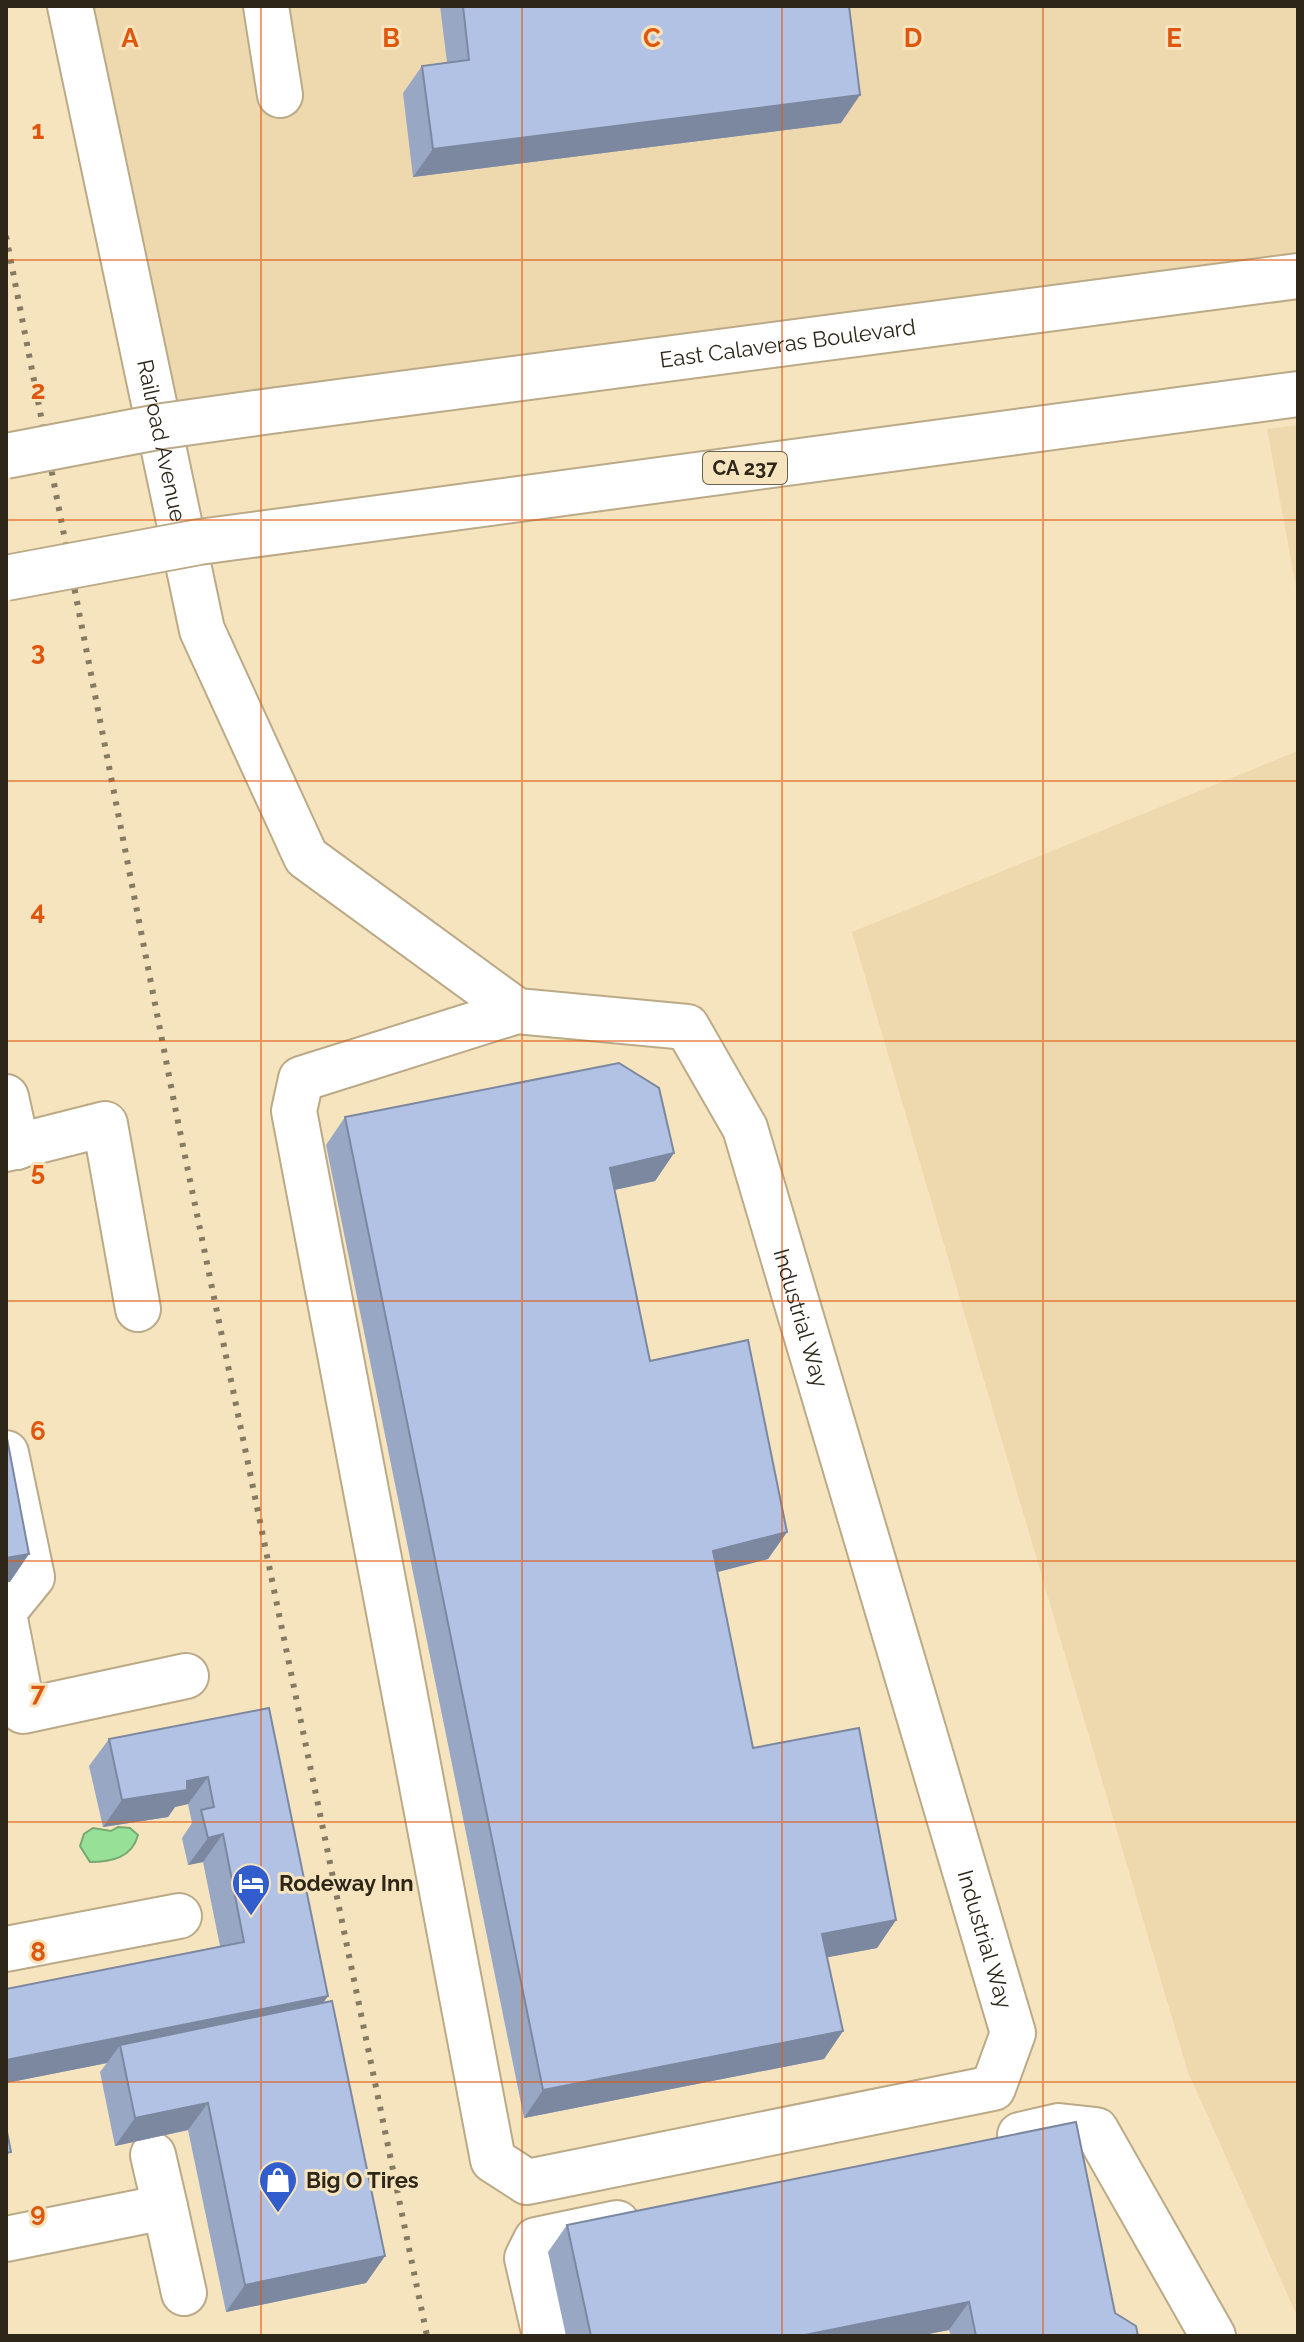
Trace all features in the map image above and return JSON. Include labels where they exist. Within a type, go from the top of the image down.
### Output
[{"type":"main road","name":"Railroad Avenue","points":[[70,6],[202,630],[306,857],[517,1011]]},
{"type":"main road","points":[[266,6],[280,95]]},
{"type":"main road","name":"East Calaveras Boulevard","points":[[6,456],[163,426],[1298,276]]},
{"type":"main road","name":"CA 237","points":[[6,578],[199,542],[1298,394]]},
{"type":"main road","name":"Industrial Way","points":[[517,1011],[687,1027],[745,1128],[1013,2033],[993,2088],[527,2182],[493,2160],[294,1111],[301,1079],[517,1011]]},
{"type":"main road","points":[[6,1097],[11,1148],[105,1124],[138,1309]]},
{"type":"main road","points":[[6,1453],[32,1577],[6,1609]]},
{"type":"main road","points":[[6,1624],[23,1711],[186,1676]]},
{"type":"main road","points":[[6,1949],[179,1916]]},
{"type":"main road","points":[[982,2143],[1059,2126],[1096,2130],[1213,2336]]},
{"type":"main road","points":[[153,2155],[184,2293]]},
{"type":"main road","points":[[6,2239],[165,2207]]},
{"type":"main road","points":[[545,2336],[527,2258],[536,2240],[659,2214]]},
{"type":"shaded area","points":[[75,6],[1298,6],[1298,276],[163,426]]},
{"type":"shaded area","points":[[1298,425],[1298,598],[1267,429]]},
{"type":"shaded area","points":[[1298,751],[1298,2318],[1188,2072],[852,932]]},
{"type":"shaded area","points":[[118,1827],[130,1828],[138,1835],[131,1849],[113,1860],[90,1862],[80,1846],[84,1834],[93,1828],[111,1831]]},
{"type":"building","points":[[463,6],[849,6],[860,95],[433,149],[422,66],[469,60]]},
{"type":"building","points":[[619,1063],[659,1088],[674,1153],[610,1168],[650,1361],[748,1340],[787,1532],[713,1551],[753,1748],[859,1728],[896,1920],[822,1934],[843,2031],[543,2090],[345,1117]]},
{"type":"building","points":[[6,1433],[29,1554],[6,1558]]},
{"type":"building","name":"Rodeway Inn","points":[[269,1708],[328,1996],[6,2060],[6,1989],[244,1942],[223,1834],[208,1838],[201,1810],[214,1807],[208,1777],[187,1781],[187,1790],[122,1800],[109,1739]]},
{"type":"building","name":"Big O Tires","points":[[332,2001],[385,2256],[245,2285],[208,2103],[135,2118],[120,2045]]},
{"type":"building","points":[[1076,2122],[1115,2313],[1136,2326],[1138,2336],[976,2336],[969,2302],[800,2336],[591,2336],[567,2225]]},
{"type":"building","points":[[6,2127],[11,2152],[6,2153]]},
{"type":"railway","points":[[6,236],[177,1117],[427,2336]]},
{"type":"place","name":"Rodeway Inn","points":[[251,1917]]},
{"type":"place","name":"Big O Tires","points":[[278,2214]]}]
